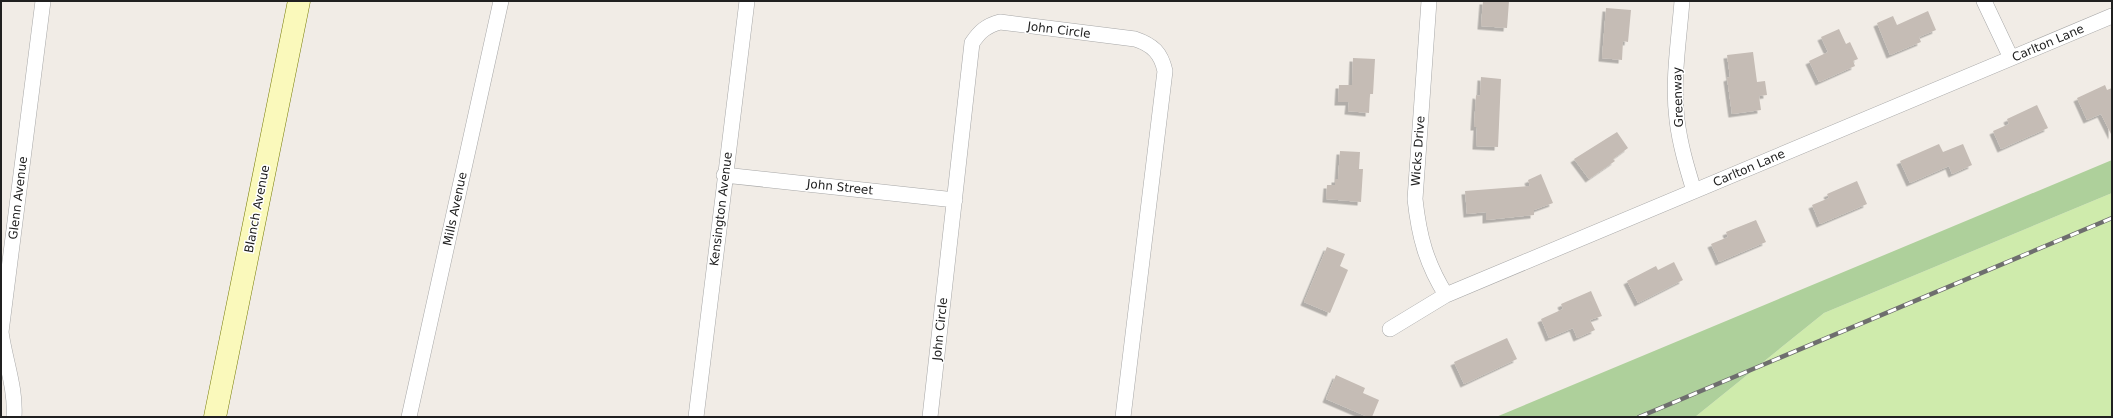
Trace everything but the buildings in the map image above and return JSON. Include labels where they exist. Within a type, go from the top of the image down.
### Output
[{"type":"main road","name":"Blanch Avenue","points":[[215,417],[299,1]]},
{"type":"street","name":"Glenn Avenue","points":[[14,417],[13,387],[5,359],[1,332],[43,1]]},
{"type":"street","name":"Mills Avenue","points":[[409,417],[501,1]]},
{"type":"street","name":"Kensington Avenue","points":[[696,417],[724,175],[747,1]]},
{"type":"street","name":"Wicks Drive","points":[[1429,1],[1415,199],[1418,226],[1424,250],[1434,276],[1446,295]]},
{"type":"street","name":"Greenway","points":[[1682,1],[1676,84],[1677,119],[1683,154],[1694,191]]},
{"type":"street","points":[[1984,1],[2011,58]]},
{"type":"street","name":"Carlton Lane","points":[[1390,329],[1446,295],[2112,16]]},
{"type":"street","name":"John Circle","points":[[930,417],[970,54],[972,43],[979,32],[989,25],[1000,22],[1135,39],[1147,43],[1157,51],[1163,61],[1165,71],[1123,417]]},
{"type":"street","name":"John Street","points":[[724,175],[955,200]]},
{"type":"green space","points":[[2112,160],[2112,193],[1824,313],[1695,417],[1496,417]]},
{"type":"green space","points":[[2112,193],[2112,417],[1695,417],[1824,313]]},
{"type":"railway","points":[[1639,417],[2112,218]]}]
